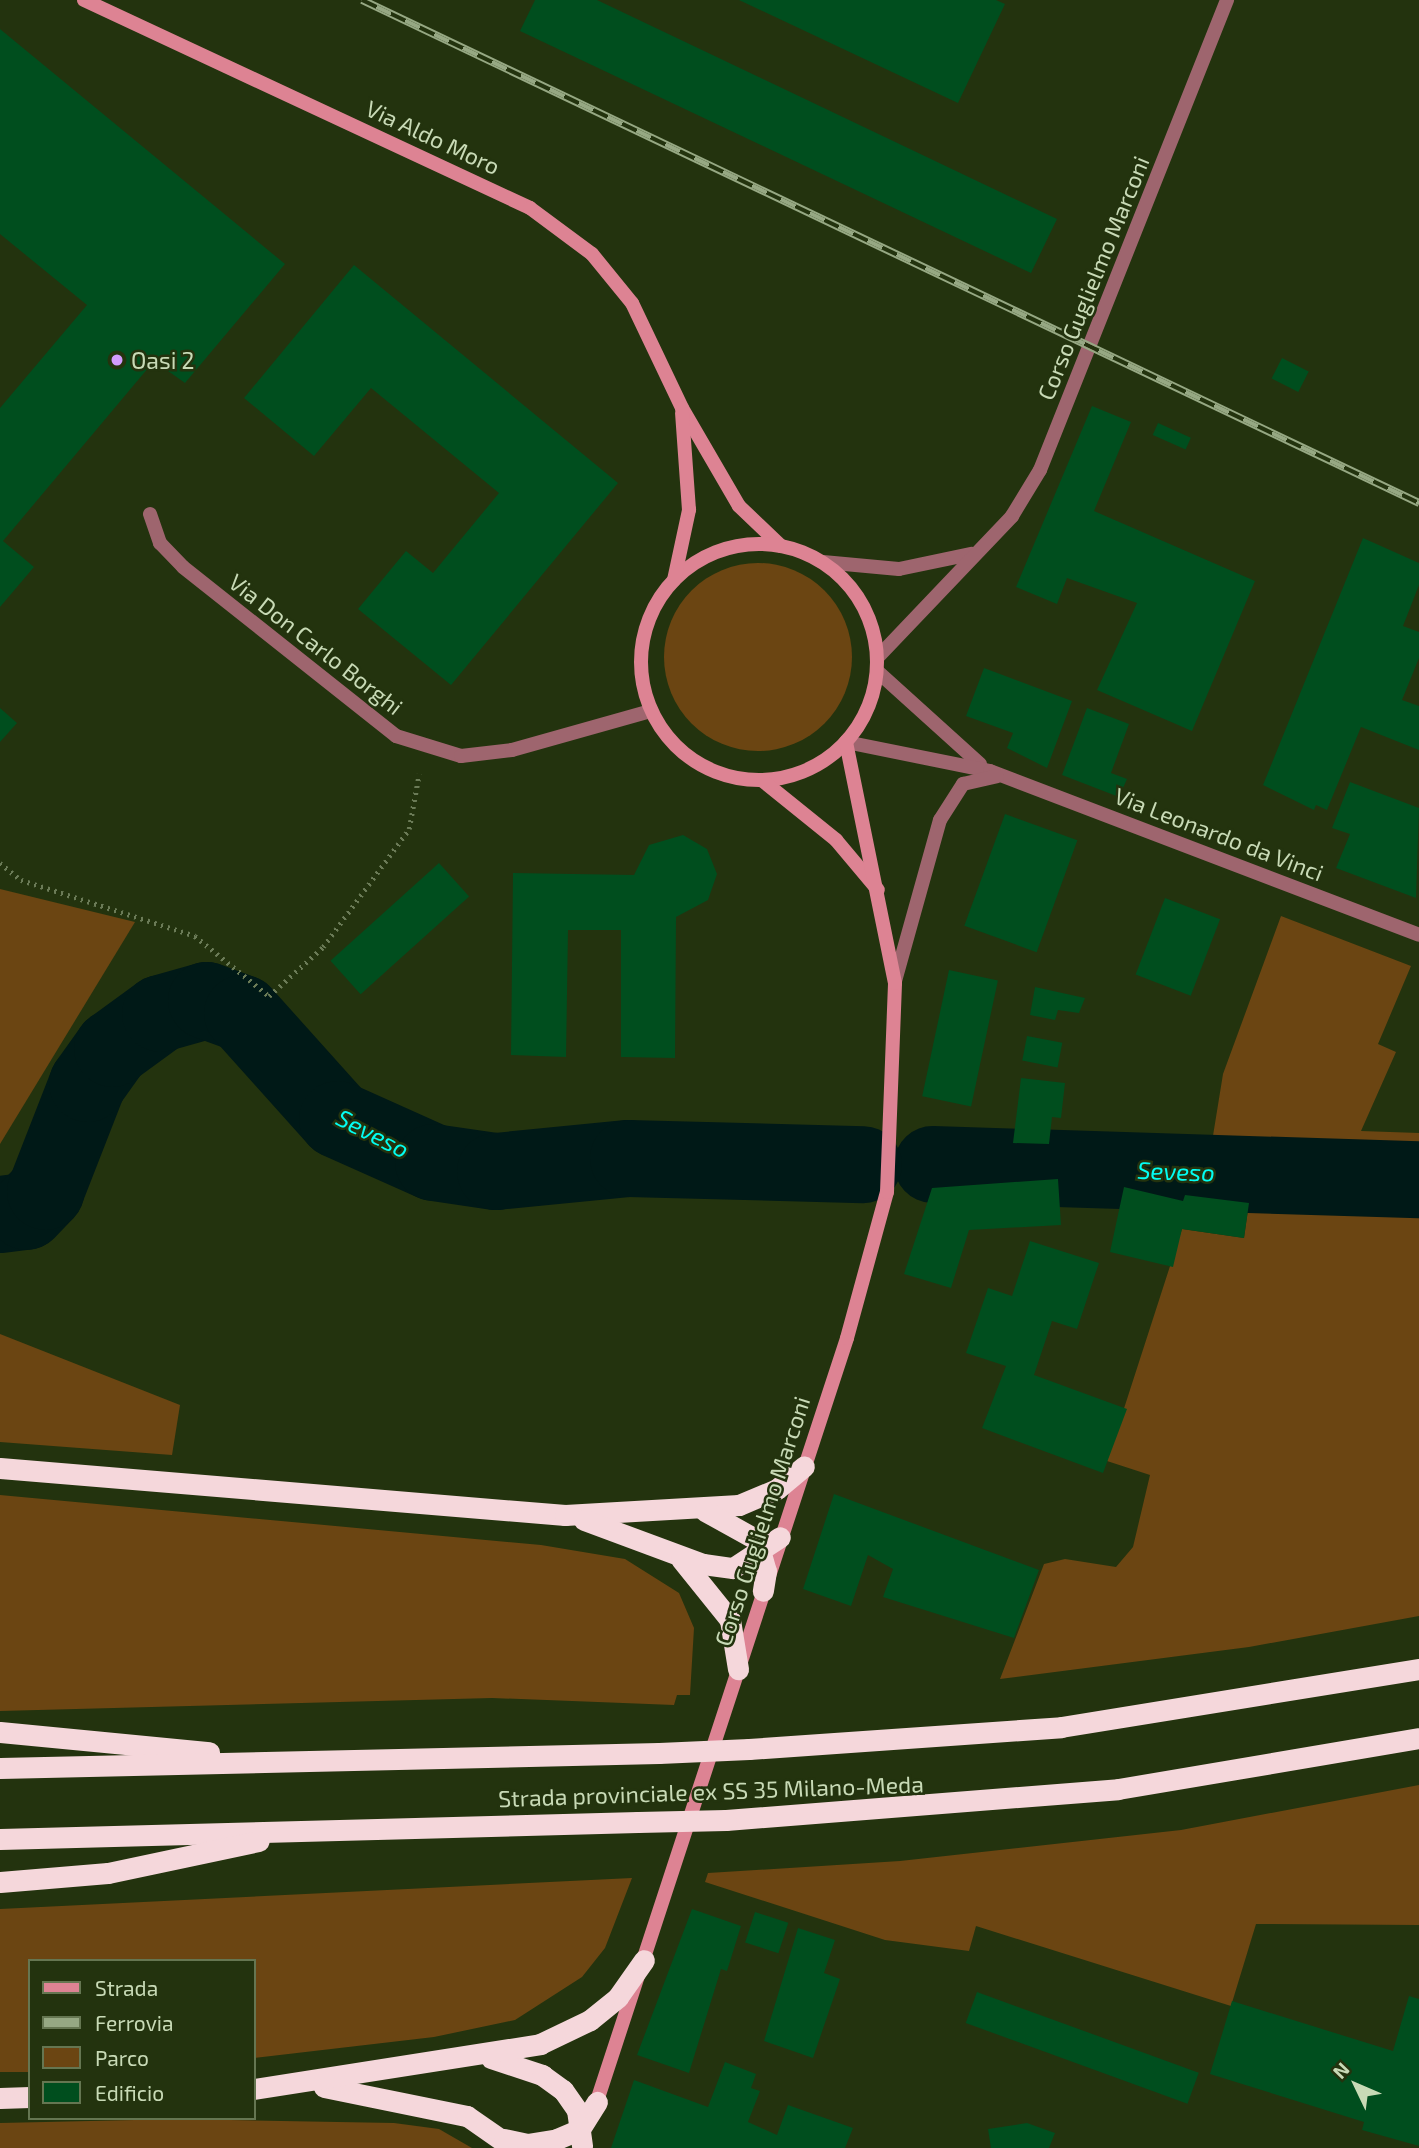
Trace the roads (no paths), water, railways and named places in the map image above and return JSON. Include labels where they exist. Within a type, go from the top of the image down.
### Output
[{"type":"highway","points":[[0,1468],[565,1515],[738,1505],[777,1489],[804,1466]]},
{"type":"highway","points":[[699,1508],[743,1527],[763,1554],[763,1591]]},
{"type":"highway","points":[[565,1515],[677,1555],[733,1568],[763,1554],[780,1537]]},
{"type":"highway","points":[[677,1555],[730,1620],[738,1669]]},
{"type":"highway","name":"Strada provinciale ex SS 35 Milano-Meda","points":[[0,1768],[749,1749],[1061,1727],[1419,1669]]},
{"type":"highway","points":[[0,1732],[295,1760]]},
{"type":"highway","name":"Strada provinciale ex SS 35 Milano-Meda","points":[[0,1839],[726,1820],[1118,1789],[1419,1738]]},
{"type":"highway","points":[[0,1882],[108,1873],[295,1832]]},
{"type":"highway","points":[[256,2090],[486,2056],[540,2044],[590,2020],[618,1997],[644,1960]]},
{"type":"highway","points":[[486,2056],[542,2075],[563,2091],[578,2110],[581,2141]]},
{"type":"highway","points":[[308,2084],[405,2099],[467,2116],[509,2143],[581,2141]]},
{"type":"highway","points":[[0,2098],[28,2098]]},
{"type":"highway","points":[[581,2141],[597,2102]]},
{"type":"street","name":"Via Aldo Moro","points":[[84,0],[530,208],[592,254],[632,303],[682,408],[739,506],[780,546]]},
{"type":"street","name":"Corso Guglielmo Marconi","points":[[877,665],[971,554],[1012,516],[1040,470],[1227,0]]},
{"type":"street","name":"Via Aldo Moro","points":[[674,580],[689,510],[682,408]]},
{"type":"street","name":"Via Don Carlo Borghi","points":[[150,514],[160,543],[183,567],[396,736],[461,756],[512,750],[651,711]]},
{"type":"street","points":[[823,562],[862,604],[877,665],[869,706],[846,742],[803,771],[763,781],[728,777],[696,763],[670,740],[651,711],[641,677],[642,641],[653,608],[674,580],[705,557],[742,545],[780,546],[823,562],[899,569],[971,554]]},
{"type":"street","points":[[877,665],[943,736],[996,773]]},
{"type":"street","name":"Corso Guglielmo Marconi","points":[[597,2102],[804,1466],[887,1192],[893,1130],[895,982],[881,894],[846,742]]},
{"type":"street","points":[[846,742],[996,773]]},
{"type":"street","points":[[895,982],[923,867],[951,797],[963,784],[996,773]]},
{"type":"street","name":"Via Leonardo da Vinci","points":[[996,773],[1419,936]]},
{"type":"street","points":[[763,781],[836,840],[881,894]]},
{"type":"waterway","name":"Seveso","points":[[0,1214],[26,1211],[45,1191],[87,1083],[112,1048],[160,1013],[206,1000],[242,1013],[337,1119],[433,1162],[495,1171],[628,1158],[863,1164]]},
{"type":"waterway","name":"Seveso","points":[[932,1164],[1419,1179]]},
{"type":"railway","points":[[362,0],[1419,503]]},
{"type":"place","name":"Oasi 2","points":[[117,360]]}]
